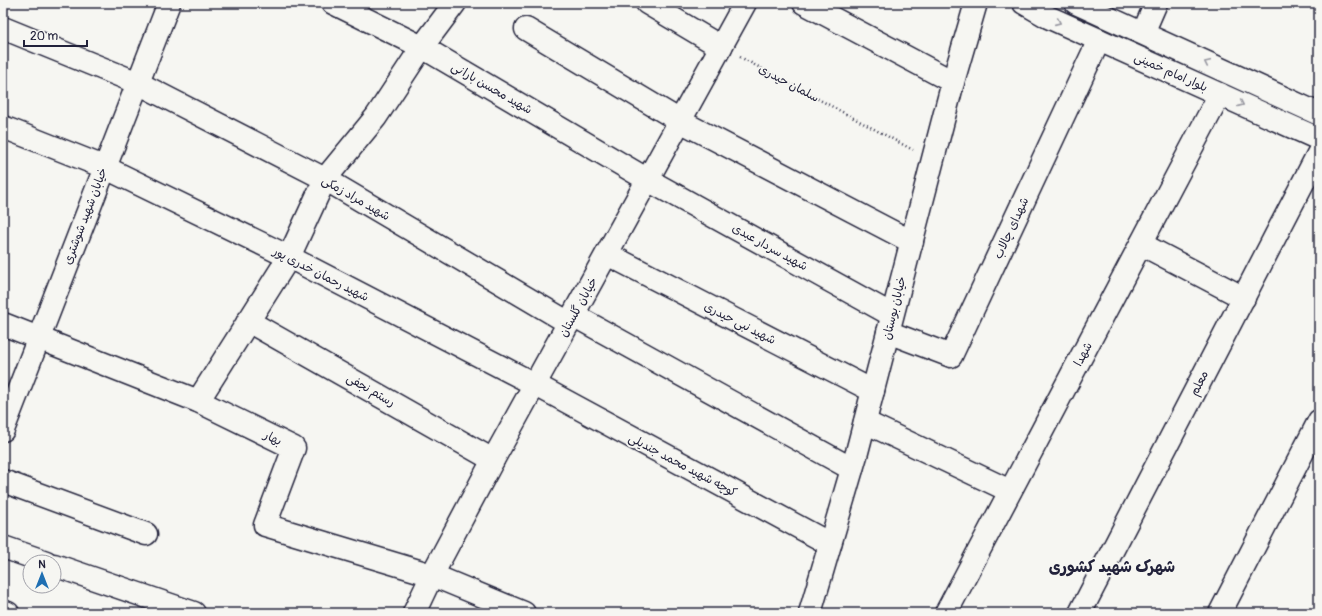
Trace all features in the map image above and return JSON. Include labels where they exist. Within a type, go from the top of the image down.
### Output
[{"type":"street","name":"خیابان شهید شوشتری","points":[[3,430],[169,3]]},
{"type":"street","name":"شهید محسن بارانی","points":[[333,3],[422,47],[648,180]]},
{"type":"street","points":[[198,401],[289,257],[325,179],[376,117],[422,47],[455,3]]},
{"type":"street","points":[[647,3],[721,47]]},
{"type":"street","name":"خیابان گلستان","points":[[414,613],[432,575],[493,460],[536,385],[745,3]]},
{"type":"street","points":[[804,3],[953,82]]},
{"type":"street","name":"خیابان بوستان","points":[[810,613],[865,422],[953,82],[976,3]]},
{"type":"street","name":"بلوار امام خمینی","points":[[1024,3],[1048,17],[1319,139]]},
{"type":"street","name":"بلوار امام خمینی","points":[[1076,3],[1319,114]]},
{"type":"street","points":[[1143,33],[1156,3]]},
{"type":"street","name":"شهید مراد زمکی","points":[[3,28],[138,83],[325,179],[571,319],[852,469]]},
{"type":"street","points":[[526,28],[680,121],[912,242]]},
{"type":"street","name":"شهدای چالاب","points":[[890,324],[951,356],[1098,40]]},
{"type":"street","name":"شهدا","points":[[946,613],[1220,94]]},
{"type":"street","name":"شهید رحمان خدری پور","points":[[3,127],[104,167],[289,257],[536,385]]},
{"type":"street","name":"معلم","points":[[1080,613],[1319,152]]},
{"type":"street","name":"شهید سردار عبدی","points":[[648,180],[890,324]]},
{"type":"street","points":[[1141,244],[1244,298]]},
{"type":"street","name":"شهید نبی حیدری","points":[[607,254],[873,391]]},
{"type":"street","name":"رستم نجفی","points":[[248,321],[493,460]]},
{"type":"street","name":"بهار","points":[[3,324],[39,336],[198,401],[294,448],[265,525],[432,575]]},
{"type":"street","name":"کوچه شهید محمد جندیلی","points":[[536,385],[830,544]]},
{"type":"street","points":[[1220,613],[1319,421]]},
{"type":"street","points":[[865,422],[1010,491]]},
{"type":"street","points":[[3,481],[146,534]]},
{"type":"street","points":[[3,547],[23,554]]},
{"type":"street","points":[[62,568],[194,613]]},
{"type":"street","points":[[432,575],[524,613]]},
{"type":"street","points":[[3,611],[8,613]]},
{"type":"path","name":"سلمان حیدری","points":[[721,47],[933,160]]},
{"type":"district","name":"شهرک شهید کشوری","points":[[1112,566]]}]
